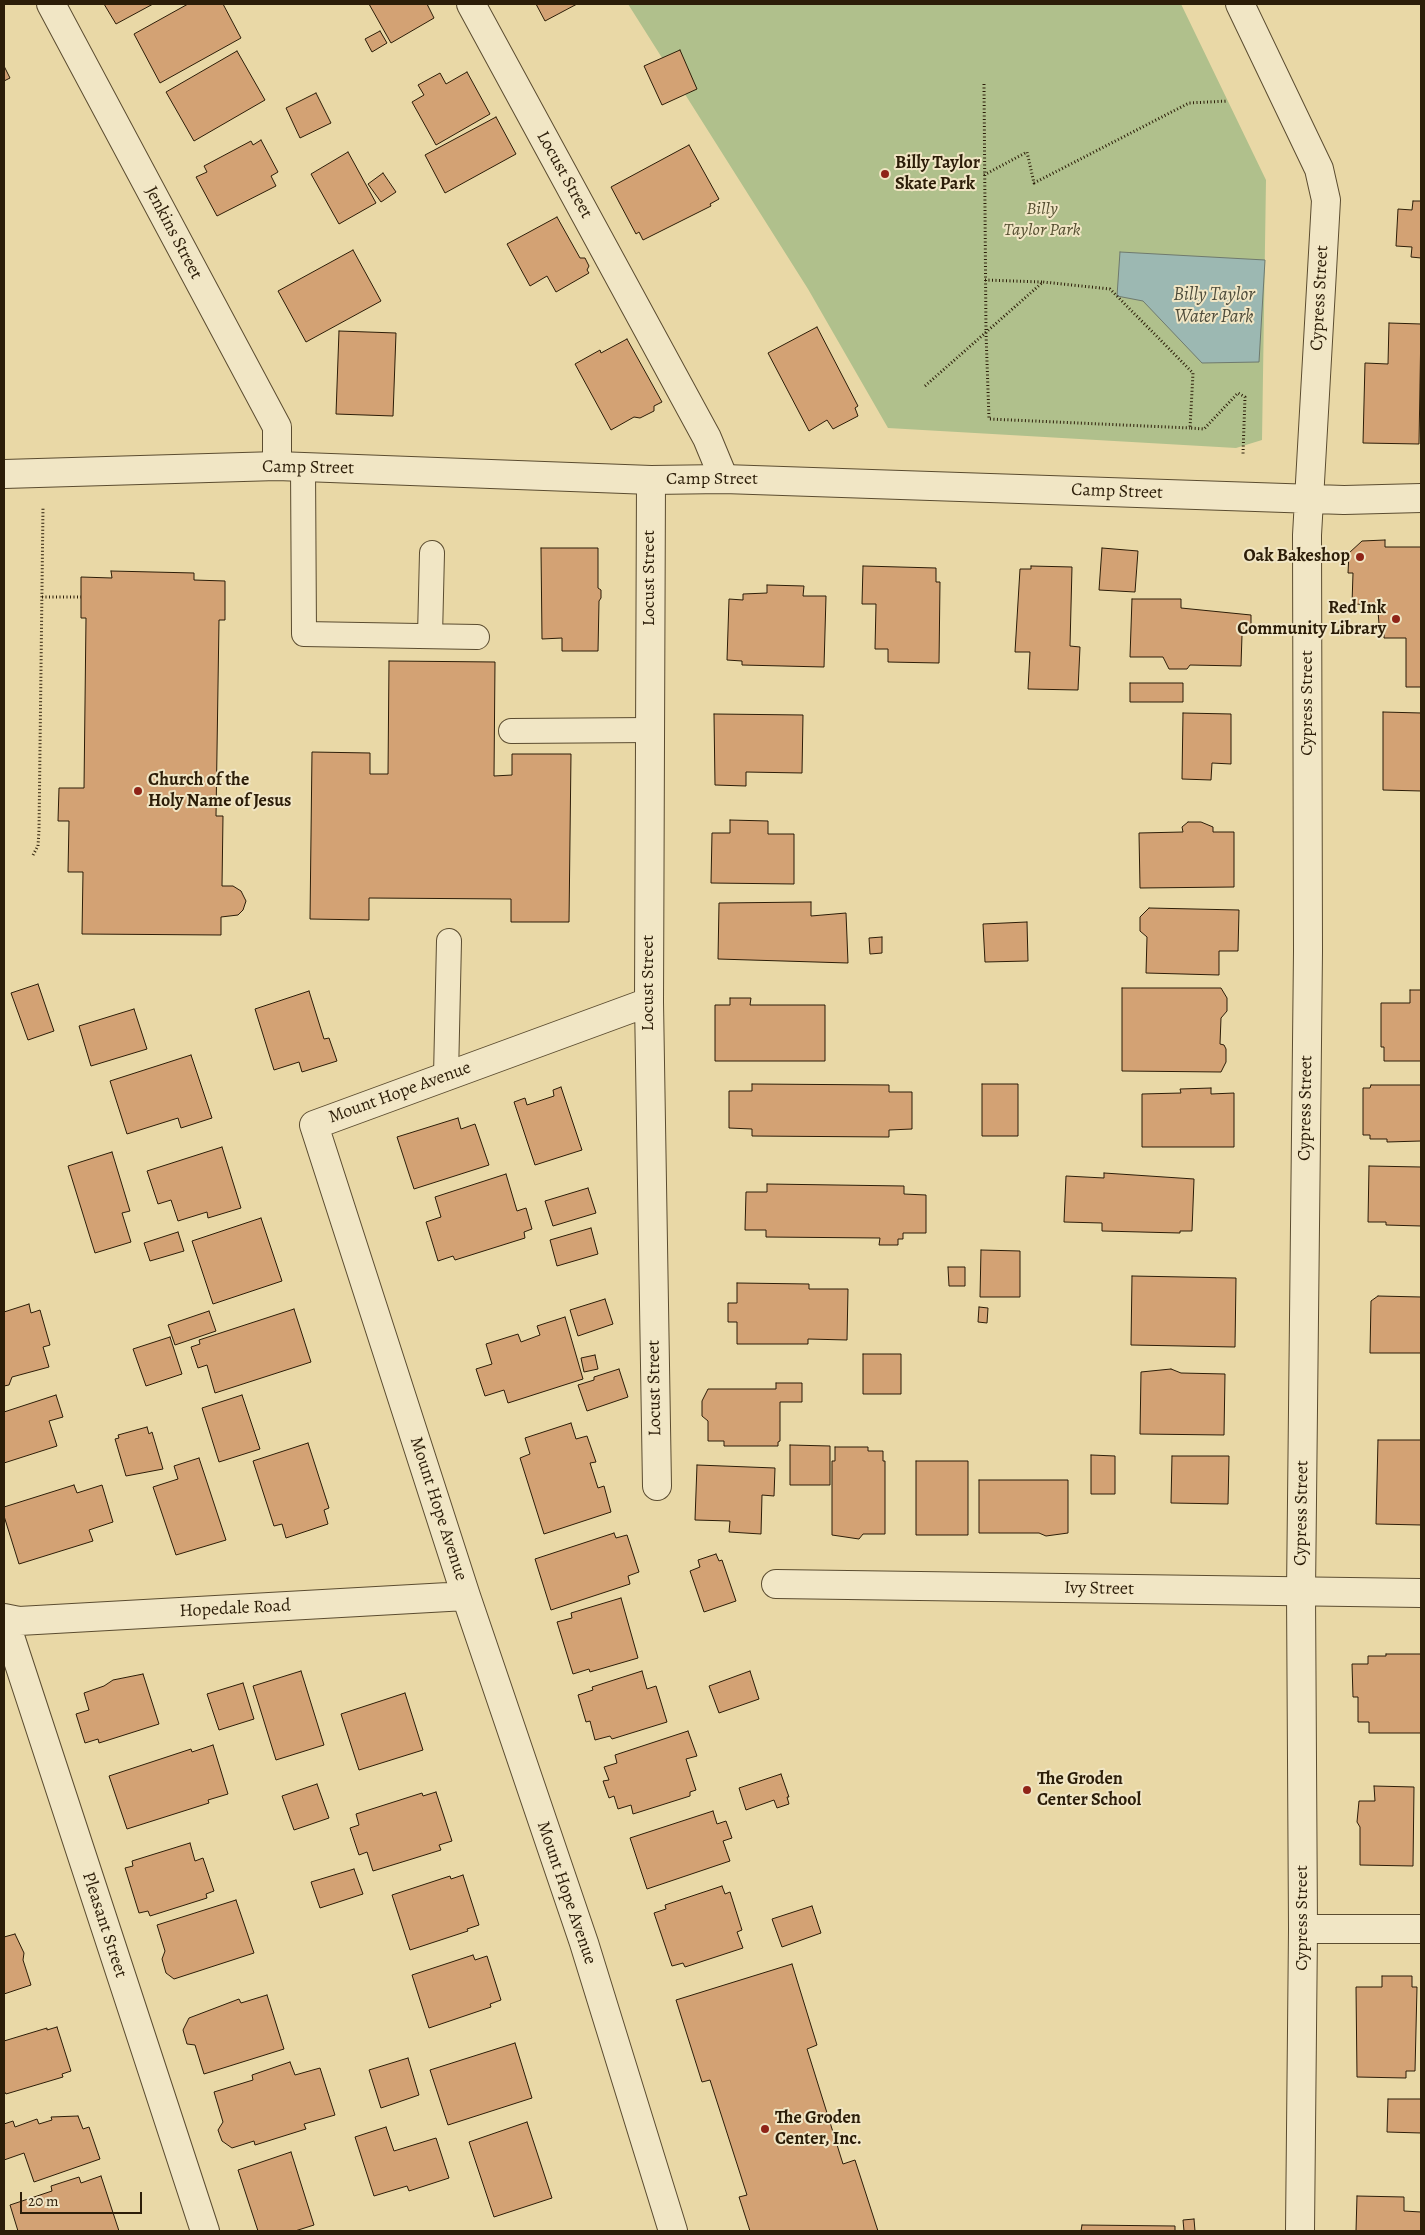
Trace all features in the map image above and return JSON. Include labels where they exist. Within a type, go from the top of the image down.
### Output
[{"type":"street","name":"Jenkins Street","points":[[51,4],[276,427],[290,466]]},
{"type":"street","name":"Locust Street","points":[[471,4],[707,438],[724,479]]},
{"type":"street","name":"Cypress Street","points":[[1240,4],[1319,169],[1326,200],[1308,497],[1308,951],[1301,1592],[1303,1929],[1300,2231]]},
{"type":"street","name":"Camp Street","points":[[4,474],[290,466],[651,480],[724,479],[1308,497],[1344,500],[1421,498]]},
{"type":"street","name":"Locust Street","points":[[651,480],[648,1002],[657,1486]]},
{"type":"street","name":"Mount Hope Avenue","points":[[648,1002],[314,1125],[466,1596],[584,1943],[673,2231]]},
{"type":"street","name":"Ivy Street","points":[[776,1584],[1421,1593]]},
{"type":"street","name":"Hopedale Road","points":[[4,1618],[18,1621],[466,1596]]},
{"type":"street","name":"Pleasant Street","points":[[4,1618],[204,2231]]},
{"type":"street","points":[[1303,1929],[1421,1929]]},
{"type":"lane","points":[[290,466],[304,634],[477,637]]},
{"type":"lane","points":[[430,636],[432,553]]},
{"type":"lane","points":[[511,731],[650,730]]},
{"type":"lane","points":[[446,1076],[449,941]]},
{"type":"path","points":[[984,84],[985,280],[989,419],[1204,429],[1238,393],[1245,397],[1243,454]]},
{"type":"path","points":[[984,175],[1027,152],[1034,183],[1189,103],[1228,101]]},
{"type":"path","points":[[985,280],[1043,282],[1110,290],[1193,373],[1190,428]]},
{"type":"path","points":[[925,386],[1043,282]]},
{"type":"path","points":[[33,855],[38,846],[39,830],[43,506]]},
{"type":"path","points":[[42,597],[81,596]]},
{"type":"green space","name":"Billy Taylor Park","points":[[628,4],[1181,4],[1266,180],[1262,440],[1236,448],[888,428],[808,289]]},
{"type":"water","name":"Billy Taylor Water Park","points":[[1120,252],[1265,260],[1259,362],[1202,363],[1143,301],[1117,296]]},
{"type":"building","points":[[104,4],[153,4],[116,24]]},
{"type":"building","points":[[188,4],[223,4],[241,38],[160,83],[134,34]]},
{"type":"building","points":[[369,4],[427,4],[434,18],[391,43]]},
{"type":"building","points":[[536,4],[577,4],[545,21]]},
{"type":"building","points":[[380,31],[387,43],[372,52],[365,39]]},
{"type":"building","points":[[680,50],[697,89],[662,105],[644,66]]},
{"type":"building","points":[[237,51],[265,100],[194,141],[166,92]]},
{"type":"building","points":[[4,66],[10,78],[4,81]]},
{"type":"building","points":[[467,72],[490,114],[436,145],[412,102],[424,95],[418,85],[440,73],[446,84]]},
{"type":"building","points":[[316,93],[331,123],[300,138],[286,108]]},
{"type":"building","points":[[496,117],[516,154],[445,193],[425,155]]},
{"type":"building","points":[[261,140],[278,172],[271,176],[276,186],[217,216],[196,177],[207,172],[204,166],[251,141],[253,145]]},
{"type":"building","points":[[689,145],[719,199],[710,204],[711,206],[643,240],[639,232],[636,234],[611,187]]},
{"type":"building","points":[[348,152],[376,203],[339,224],[311,174]]},
{"type":"building","points":[[383,173],[396,192],[381,202],[368,184]]},
{"type":"building","points":[[1413,201],[1421,201],[1421,258],[1411,257],[1412,247],[1396,246],[1398,209],[1412,210]]},
{"type":"building","points":[[557,217],[580,258],[585,258],[589,266],[587,270],[589,273],[556,292],[547,276],[530,286],[507,244]]},
{"type":"building","points":[[353,250],[381,301],[306,342],[278,291]]},
{"type":"building","points":[[1389,323],[1421,324],[1419,444],[1363,443],[1365,363],[1388,364]]},
{"type":"building","points":[[817,327],[858,406],[855,408],[858,416],[833,429],[827,420],[809,431],[768,353]]},
{"type":"building","points":[[339,331],[396,333],[393,416],[336,414]]},
{"type":"building","points":[[627,339],[662,402],[654,406],[654,411],[640,418],[634,417],[611,430],[575,364],[600,350],[601,353]]},
{"type":"building","points":[[1385,540],[1385,547],[1421,547],[1421,687],[1406,687],[1406,638],[1384,638],[1384,630],[1379,624],[1378,611],[1386,605],[1352,604],[1353,573],[1348,573],[1349,553],[1362,541]]},
{"type":"building","points":[[541,548],[598,548],[598,588],[601,590],[601,598],[599,601],[598,651],[562,651],[562,638],[542,639]]},
{"type":"building","points":[[1102,548],[1138,551],[1135,592],[1099,590]]},
{"type":"building","points":[[863,566],[936,568],[936,582],[940,582],[939,663],[888,662],[888,649],[875,649],[876,604],[862,604]]},
{"type":"building","points":[[1031,566],[1072,567],[1070,646],[1080,647],[1078,690],[1028,689],[1030,652],[1015,652],[1020,569],[1031,569]]},
{"type":"building","points":[[111,571],[194,573],[194,580],[225,581],[225,620],[219,620],[216,816],[223,816],[222,886],[233,886],[241,891],[246,901],[243,910],[238,915],[221,917],[221,935],[82,934],[83,872],[68,872],[69,821],[58,821],[59,788],[84,788],[86,618],[81,618],[81,577],[112,578]]},
{"type":"building","points":[[767,585],[804,586],[803,596],[826,596],[824,667],[742,665],[742,661],[727,660],[729,599],[743,600],[743,594],[767,593]]},
{"type":"building","points":[[1132,599],[1181,599],[1181,608],[1251,615],[1251,630],[1242,635],[1241,666],[1190,665],[1187,669],[1169,669],[1163,657],[1130,657]]},
{"type":"building","points":[[389,661],[495,662],[494,776],[512,775],[512,754],[571,754],[569,922],[511,922],[511,899],[369,898],[369,920],[310,919],[312,752],[370,753],[370,774],[388,774]]},
{"type":"building","points":[[1130,683],[1183,683],[1183,702],[1130,702]]},
{"type":"building","points":[[1383,712],[1421,713],[1421,791],[1383,790]]},
{"type":"building","points":[[1183,713],[1231,714],[1231,764],[1212,763],[1211,780],[1182,779]]},
{"type":"building","points":[[714,714],[803,715],[802,773],[746,772],[746,786],[715,785]]},
{"type":"building","points":[[730,820],[768,821],[768,834],[794,834],[794,884],[711,883],[712,833],[730,833]]},
{"type":"building","points":[[1188,822],[1201,822],[1213,827],[1213,832],[1234,832],[1234,887],[1140,888],[1139,833],[1183,832],[1182,827]]},
{"type":"building","points":[[811,902],[811,916],[846,913],[848,963],[718,959],[719,903]]},
{"type":"building","points":[[1149,908],[1239,910],[1238,951],[1219,951],[1219,975],[1146,973],[1147,937],[1140,931],[1140,917]]},
{"type":"building","points":[[1027,922],[1028,961],[985,962],[983,924]]},
{"type":"building","points":[[882,937],[882,953],[870,954],[869,938]]},
{"type":"building","points":[[38,984],[54,1031],[28,1040],[11,993]]},
{"type":"building","points":[[1122,988],[1221,988],[1227,998],[1227,1011],[1221,1018],[1220,1044],[1224,1045],[1226,1049],[1226,1062],[1221,1072],[1122,1071]]},
{"type":"building","points":[[1410,990],[1421,990],[1421,1061],[1384,1061],[1384,1047],[1381,1047],[1381,1003],[1410,1003]]},
{"type":"building","points":[[309,991],[324,1039],[329,1038],[337,1061],[302,1072],[299,1062],[274,1070],[255,1009]]},
{"type":"building","points":[[730,998],[751,998],[750,1005],[825,1005],[825,1061],[715,1061],[715,1005],[730,1005]]},
{"type":"building","points":[[134,1009],[147,1049],[91,1066],[79,1026]]},
{"type":"building","points":[[191,1055],[212,1118],[181,1128],[178,1118],[127,1134],[110,1081]]},
{"type":"building","points":[[752,1084],[889,1085],[889,1092],[912,1092],[912,1129],[889,1130],[889,1137],[752,1136],[752,1129],[729,1128],[729,1091],[752,1091]]},
{"type":"building","points":[[982,1084],[1018,1084],[1018,1136],[982,1136]]},
{"type":"building","points":[[1371,1085],[1421,1085],[1421,1141],[1387,1142],[1387,1139],[1370,1139],[1370,1135],[1363,1135],[1363,1088],[1370,1088]]},
{"type":"building","points":[[561,1087],[582,1150],[535,1165],[514,1102],[525,1098],[527,1105],[554,1096],[553,1090]]},
{"type":"building","points":[[1211,1088],[1211,1094],[1234,1093],[1234,1147],[1142,1147],[1142,1094],[1181,1093],[1180,1089]]},
{"type":"building","points":[[458,1118],[461,1129],[475,1124],[489,1165],[414,1189],[397,1137]]},
{"type":"building","points":[[222,1147],[241,1208],[208,1218],[207,1212],[178,1221],[171,1200],[158,1204],[147,1171]]},
{"type":"building","points":[[112,1152],[130,1211],[122,1213],[131,1242],[95,1253],[68,1166]]},
{"type":"building","points":[[1369,1166],[1421,1167],[1421,1226],[1386,1225],[1386,1222],[1368,1222]]},
{"type":"building","points":[[1104,1173],[1194,1179],[1192,1231],[1180,1231],[1180,1233],[1102,1231],[1102,1223],[1064,1222],[1066,1176],[1104,1178]]},
{"type":"building","points":[[506,1174],[517,1211],[526,1208],[532,1229],[524,1232],[525,1238],[455,1260],[453,1256],[438,1261],[426,1222],[441,1217],[435,1197]]},
{"type":"building","points":[[767,1184],[904,1186],[904,1194],[926,1195],[926,1233],[903,1233],[903,1239],[898,1239],[898,1245],[879,1245],[880,1238],[766,1237],[766,1230],[745,1230],[746,1192],[767,1192]]},
{"type":"building","points":[[588,1188],[596,1213],[553,1226],[545,1201]]},
{"type":"building","points":[[261,1218],[282,1281],[213,1304],[192,1241]]},
{"type":"building","points":[[591,1228],[598,1254],[557,1266],[550,1240]]},
{"type":"building","points":[[178,1232],[184,1251],[150,1261],[144,1243]]},
{"type":"building","points":[[981,1250],[1020,1251],[1020,1297],[980,1297]]},
{"type":"building","points":[[948,1267],[965,1267],[965,1286],[949,1286]]},
{"type":"building","points":[[1132,1276],[1236,1278],[1235,1347],[1131,1345]]},
{"type":"building","points":[[737,1283],[809,1284],[809,1289],[848,1289],[847,1340],[808,1339],[808,1344],[737,1344],[737,1322],[728,1322],[728,1303],[737,1303]]},
{"type":"building","points":[[1378,1296],[1421,1297],[1421,1353],[1370,1353],[1371,1301]]},
{"type":"building","points":[[605,1299],[613,1324],[578,1336],[570,1310]]},
{"type":"building","points":[[29,1304],[31,1313],[40,1310],[50,1345],[43,1347],[49,1367],[12,1377],[9,1385],[4,1386],[4,1312]]},
{"type":"building","points":[[979,1307],[988,1308],[987,1323],[978,1322]]},
{"type":"building","points":[[294,1309],[311,1362],[215,1393],[207,1365],[198,1368],[191,1347],[200,1344],[199,1340]]},
{"type":"building","points":[[209,1311],[216,1331],[175,1345],[168,1325]]},
{"type":"building","points":[[565,1317],[583,1379],[508,1403],[504,1390],[485,1396],[476,1369],[492,1364],[486,1344],[518,1334],[521,1342],[540,1335],[537,1326]]},
{"type":"building","points":[[170,1337],[182,1374],[146,1386],[133,1349]]},
{"type":"building","points":[[863,1354],[901,1354],[901,1394],[863,1394]]},
{"type":"building","points":[[595,1355],[598,1369],[584,1372],[581,1358]]},
{"type":"building","points":[[619,1369],[628,1397],[587,1411],[578,1385],[594,1380],[594,1377]]},
{"type":"building","points":[[1171,1369],[1181,1373],[1225,1374],[1224,1435],[1140,1434],[1141,1372]]},
{"type":"building","points":[[776,1383],[802,1383],[802,1402],[780,1402],[780,1441],[778,1446],[724,1446],[724,1441],[708,1441],[708,1421],[702,1416],[702,1401],[708,1389],[776,1389]]},
{"type":"building","points":[[56,1395],[63,1417],[49,1421],[57,1446],[4,1463],[4,1412]]},
{"type":"building","points":[[242,1395],[260,1449],[219,1462],[202,1408]]},
{"type":"building","points":[[571,1423],[576,1439],[587,1436],[596,1462],[590,1463],[598,1488],[604,1486],[611,1512],[544,1534],[520,1458],[530,1454],[525,1438]]},
{"type":"building","points":[[147,1427],[149,1434],[152,1432],[163,1469],[126,1476],[115,1439],[119,1438],[118,1435]]},
{"type":"building","points":[[1378,1440],[1421,1440],[1421,1525],[1376,1524]]},
{"type":"building","points":[[308,1443],[329,1508],[324,1510],[328,1524],[286,1538],[282,1524],[274,1526],[253,1461]]},
{"type":"building","points":[[790,1445],[830,1446],[830,1485],[790,1485]]},
{"type":"building","points":[[835,1447],[868,1447],[868,1451],[883,1451],[883,1461],[885,1461],[885,1534],[863,1534],[859,1539],[832,1535],[832,1461],[835,1461]]},
{"type":"building","points":[[1091,1455],[1115,1456],[1115,1494],[1091,1494]]},
{"type":"building","points":[[1172,1456],[1229,1456],[1228,1504],[1171,1503]]},
{"type":"building","points":[[199,1458],[226,1540],[176,1555],[153,1487],[178,1479],[174,1466]]},
{"type":"building","points":[[916,1461],[968,1461],[968,1535],[916,1535]]},
{"type":"building","points":[[697,1465],[775,1468],[774,1496],[762,1495],[761,1534],[729,1532],[730,1521],[695,1520]]},
{"type":"building","points":[[979,1480],[1068,1480],[1068,1533],[1046,1536],[1039,1533],[979,1533]]},
{"type":"building","points":[[74,1485],[77,1493],[102,1485],[113,1522],[89,1530],[93,1541],[19,1564],[4,1516],[4,1507]]},
{"type":"building","points":[[614,1533],[616,1538],[627,1535],[639,1572],[628,1576],[630,1584],[551,1610],[535,1559]]},
{"type":"building","points":[[716,1554],[719,1561],[722,1560],[736,1601],[704,1612],[690,1571],[700,1567],[698,1560]]},
{"type":"building","points":[[621,1598],[638,1658],[590,1672],[589,1669],[573,1674],[557,1622],[572,1618],[571,1613]]},
{"type":"building","points":[[1386,1654],[1421,1654],[1421,1733],[1369,1733],[1369,1722],[1358,1722],[1358,1697],[1353,1697],[1352,1664],[1368,1664],[1368,1656],[1386,1656]]},
{"type":"building","points":[[301,1671],[324,1745],[276,1760],[253,1686]]},
{"type":"building","points":[[642,1671],[647,1689],[656,1686],[667,1722],[612,1739],[610,1736],[595,1740],[590,1721],[586,1722],[578,1695],[593,1690],[592,1687]]},
{"type":"building","points":[[750,1671],[759,1699],[719,1713],[709,1686]]},
{"type":"building","points":[[143,1674],[159,1724],[99,1743],[98,1739],[85,1743],[76,1714],[89,1710],[84,1693],[104,1686],[113,1680]]},
{"type":"building","points":[[243,1683],[254,1719],[219,1730],[207,1694]]},
{"type":"building","points":[[405,1693],[423,1750],[359,1770],[341,1714]]},
{"type":"building","points":[[688,1731],[697,1756],[686,1759],[696,1790],[690,1792],[690,1796],[633,1814],[631,1805],[618,1809],[614,1796],[609,1798],[603,1781],[609,1780],[604,1767],[617,1763],[615,1755]]},
{"type":"building","points":[[213,1745],[228,1794],[208,1800],[209,1803],[127,1829],[109,1776],[191,1749],[192,1752]]},
{"type":"building","points":[[781,1774],[789,1797],[787,1797],[789,1804],[777,1808],[774,1800],[746,1810],[739,1788]]},
{"type":"building","points":[[317,1784],[329,1818],[294,1830],[282,1796]]},
{"type":"building","points":[[1374,1786],[1414,1787],[1413,1866],[1360,1865],[1360,1827],[1357,1822],[1359,1801],[1375,1801]]},
{"type":"building","points":[[436,1792],[452,1841],[439,1845],[441,1850],[373,1871],[367,1852],[359,1855],[350,1828],[359,1825],[356,1814],[422,1793],[423,1796]]},
{"type":"building","points":[[713,1811],[717,1824],[726,1821],[732,1838],[723,1841],[730,1861],[647,1889],[630,1838]]},
{"type":"building","points":[[190,1843],[195,1861],[203,1858],[214,1891],[206,1894],[207,1898],[150,1916],[148,1911],[139,1913],[125,1868],[133,1866],[132,1861]]},
{"type":"building","points":[[354,1869],[363,1894],[320,1908],[311,1882]]},
{"type":"building","points":[[463,1875],[479,1925],[467,1929],[468,1931],[410,1950],[392,1895],[450,1876],[451,1879]]},
{"type":"building","points":[[722,1886],[725,1894],[730,1892],[742,1930],[737,1932],[743,1948],[685,1967],[683,1963],[672,1966],[654,1913],[666,1909],[665,1905]]},
{"type":"building","points":[[236,1900],[254,1953],[174,1979],[166,1973],[162,1959],[165,1951],[157,1925]]},
{"type":"building","points":[[812,1906],[821,1933],[782,1947],[772,1919]]},
{"type":"building","points":[[15,1934],[24,1953],[23,1960],[31,1985],[4,1994],[4,1937]]},
{"type":"building","points":[[473,1955],[475,1960],[487,1956],[501,2000],[490,2004],[491,2007],[429,2028],[412,1975]]},
{"type":"building","points":[[792,1964],[817,2045],[807,2049],[843,2164],[855,2160],[878,2231],[750,2231],[739,2197],[747,2195],[710,2080],[702,2082],[676,2000]]},
{"type":"building","points":[[1382,1976],[1412,1976],[1412,1987],[1417,1987],[1415,2071],[1406,2071],[1406,2078],[1357,2077],[1356,1987],[1382,1987]]},
{"type":"building","points":[[267,1995],[284,2049],[204,2074],[195,2045],[187,2044],[183,2030],[189,2018],[239,1999],[241,2003]]},
{"type":"building","points":[[57,2027],[71,2071],[62,2074],[63,2077],[6,2094],[4,2091],[4,2041],[47,2028],[47,2030]]},
{"type":"building","points":[[515,2043],[532,2098],[448,2125],[430,2070]]},
{"type":"building","points":[[408,2058],[419,2095],[381,2108],[369,2070]]},
{"type":"building","points":[[290,2062],[295,2075],[320,2068],[335,2115],[304,2124],[306,2129],[255,2145],[254,2141],[232,2148],[222,2141],[218,2130],[223,2122],[214,2092],[253,2080],[252,2075]]},
{"type":"building","points":[[1388,2099],[1421,2099],[1421,2133],[1387,2132]]},
{"type":"building","points":[[78,2116],[83,2129],[89,2127],[100,2159],[34,2182],[24,2153],[4,2160],[4,2124],[13,2121],[15,2127],[37,2119],[39,2124],[52,2120],[51,2117]]},
{"type":"building","points":[[527,2122],[552,2198],[494,2217],[469,2142]]},
{"type":"building","points":[[386,2127],[394,2151],[436,2138],[449,2178],[409,2191],[407,2186],[374,2196],[355,2137]]},
{"type":"building","points":[[291,2152],[314,2225],[295,2231],[258,2231],[238,2170]]},
{"type":"building","points":[[101,2176],[119,2231],[18,2231],[10,2205],[52,2191],[51,2186],[79,2177],[81,2183]]},
{"type":"building","points":[[1357,2196],[1404,2197],[1404,2211],[1421,2212],[1421,2231],[1356,2231]]},
{"type":"building","points":[[1194,2219],[1195,2231],[1184,2231],[1183,2220]]},
{"type":"building","points":[[1082,2225],[1175,2226],[1175,2231],[1081,2231]]},
{"type":"place","name":"Billy Taylor Skate Park","points":[[885,174]]},
{"type":"place","name":"Oak Bakeshop","points":[[1360,557]]},
{"type":"place","name":"Red Ink Community Library","points":[[1396,619]]},
{"type":"place","name":"Church of the Holy Name of Jesus","points":[[138,791]]},
{"type":"place","name":"The Groden Center School","points":[[1027,1790]]},
{"type":"place","name":"The Groden Center, Inc.","points":[[765,2129]]}]
